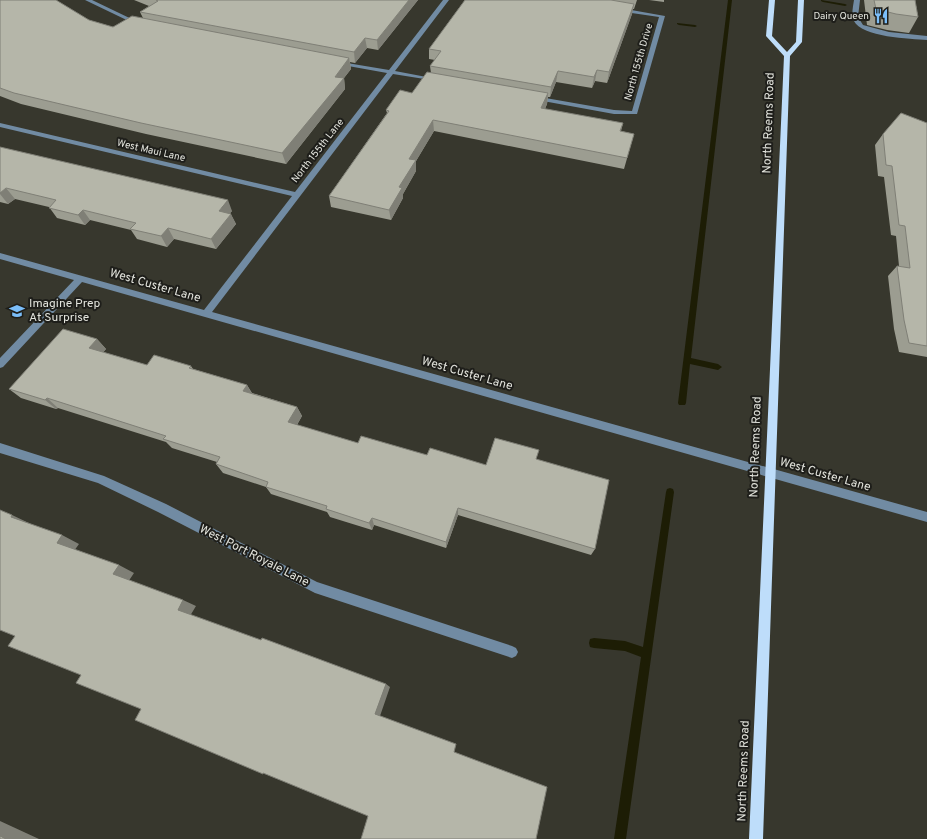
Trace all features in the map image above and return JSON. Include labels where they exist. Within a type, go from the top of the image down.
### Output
[{"type":"main road","points":[[772,0],[769,36],[787,56],[799,42],[801,0]]},
{"type":"main road","name":"North Reems Road","points":[[756,839],[787,56]]},
{"type":"street","points":[[88,0],[140,24],[148,26]]},
{"type":"street","name":"North 155th Lane","points":[[206,314],[446,0]]},
{"type":"street","points":[[856,0],[857,22],[861,27],[876,32],[927,38]]},
{"type":"street","name":"North 155th Drive","points":[[529,97],[614,112],[635,112],[662,16],[610,8]]},
{"type":"street","points":[[328,60],[445,82]]},
{"type":"street","name":"West Maui Lane","points":[[0,126],[297,195]]},
{"type":"street","name":"West Custer Lane","points":[[0,256],[770,472],[927,518]]},
{"type":"street","points":[[0,364],[81,278]]},
{"type":"street","name":"West Port Royale Lane","points":[[0,448],[100,479],[162,508],[315,587],[512,652]]},
{"type":"building","points":[[0,0],[56,0],[89,20],[113,27],[132,16],[349,58],[335,77],[344,78],[282,153],[141,123],[14,93],[0,88]]},
{"type":"building","points":[[156,0],[409,0],[377,40],[365,38],[354,52],[140,12],[158,1]]},
{"type":"building","points":[[465,0],[611,0],[634,4],[609,72],[597,70],[594,77],[558,71],[551,87],[430,66],[441,51],[429,49]]},
{"type":"building","points":[[874,0],[915,0],[918,17],[876,9]]},
{"type":"building","points":[[427,72],[548,93],[541,108],[623,123],[620,131],[634,134],[627,158],[433,120],[409,159],[416,160],[399,187],[402,188],[389,210],[329,196],[389,111],[386,110],[400,90],[412,93]]},
{"type":"building","points":[[901,113],[927,123],[927,346],[909,343],[904,320],[897,266],[910,268],[905,226],[899,225],[892,166],[886,165],[883,134]]},
{"type":"building","points":[[0,147],[228,200],[219,211],[231,214],[211,239],[168,228],[161,236],[130,229],[136,223],[83,210],[78,215],[49,208],[56,200],[6,188],[0,193]]},
{"type":"building","points":[[63,329],[97,339],[89,348],[147,365],[154,355],[191,366],[189,368],[247,385],[243,391],[297,407],[288,422],[358,443],[361,436],[427,455],[430,448],[486,465],[495,438],[539,450],[536,459],[609,480],[595,549],[458,508],[446,542],[372,518],[369,523],[326,509],[327,506],[266,487],[268,482],[216,464],[220,457],[163,439],[166,436],[47,398],[45,400],[9,389]]},
{"type":"building","points":[[0,510],[12,515],[11,517],[62,535],[57,543],[119,565],[113,574],[183,600],[178,610],[261,640],[262,638],[386,684],[375,714],[456,744],[454,752],[547,787],[536,839],[361,839],[368,816],[135,720],[141,709],[76,683],[81,675],[8,646],[15,636],[0,630]]},
{"type":"waterway","points":[[687,360],[730,0]]},
{"type":"waterway","points":[[823,1],[845,5]]},
{"type":"waterway","points":[[679,24],[695,26]]},
{"type":"waterway","points":[[682,403],[687,360]]},
{"type":"waterway","points":[[687,360],[718,367]]},
{"type":"waterway","points":[[647,654],[670,492]]},
{"type":"waterway","points":[[594,643],[625,646],[647,654]]},
{"type":"waterway","points":[[620,839],[647,654]]},
{"type":"place","name":"Dairy Queen","points":[[881,16]]},
{"type":"place","name":"Imagine Prep At Surprise","points":[[17,311]]}]
